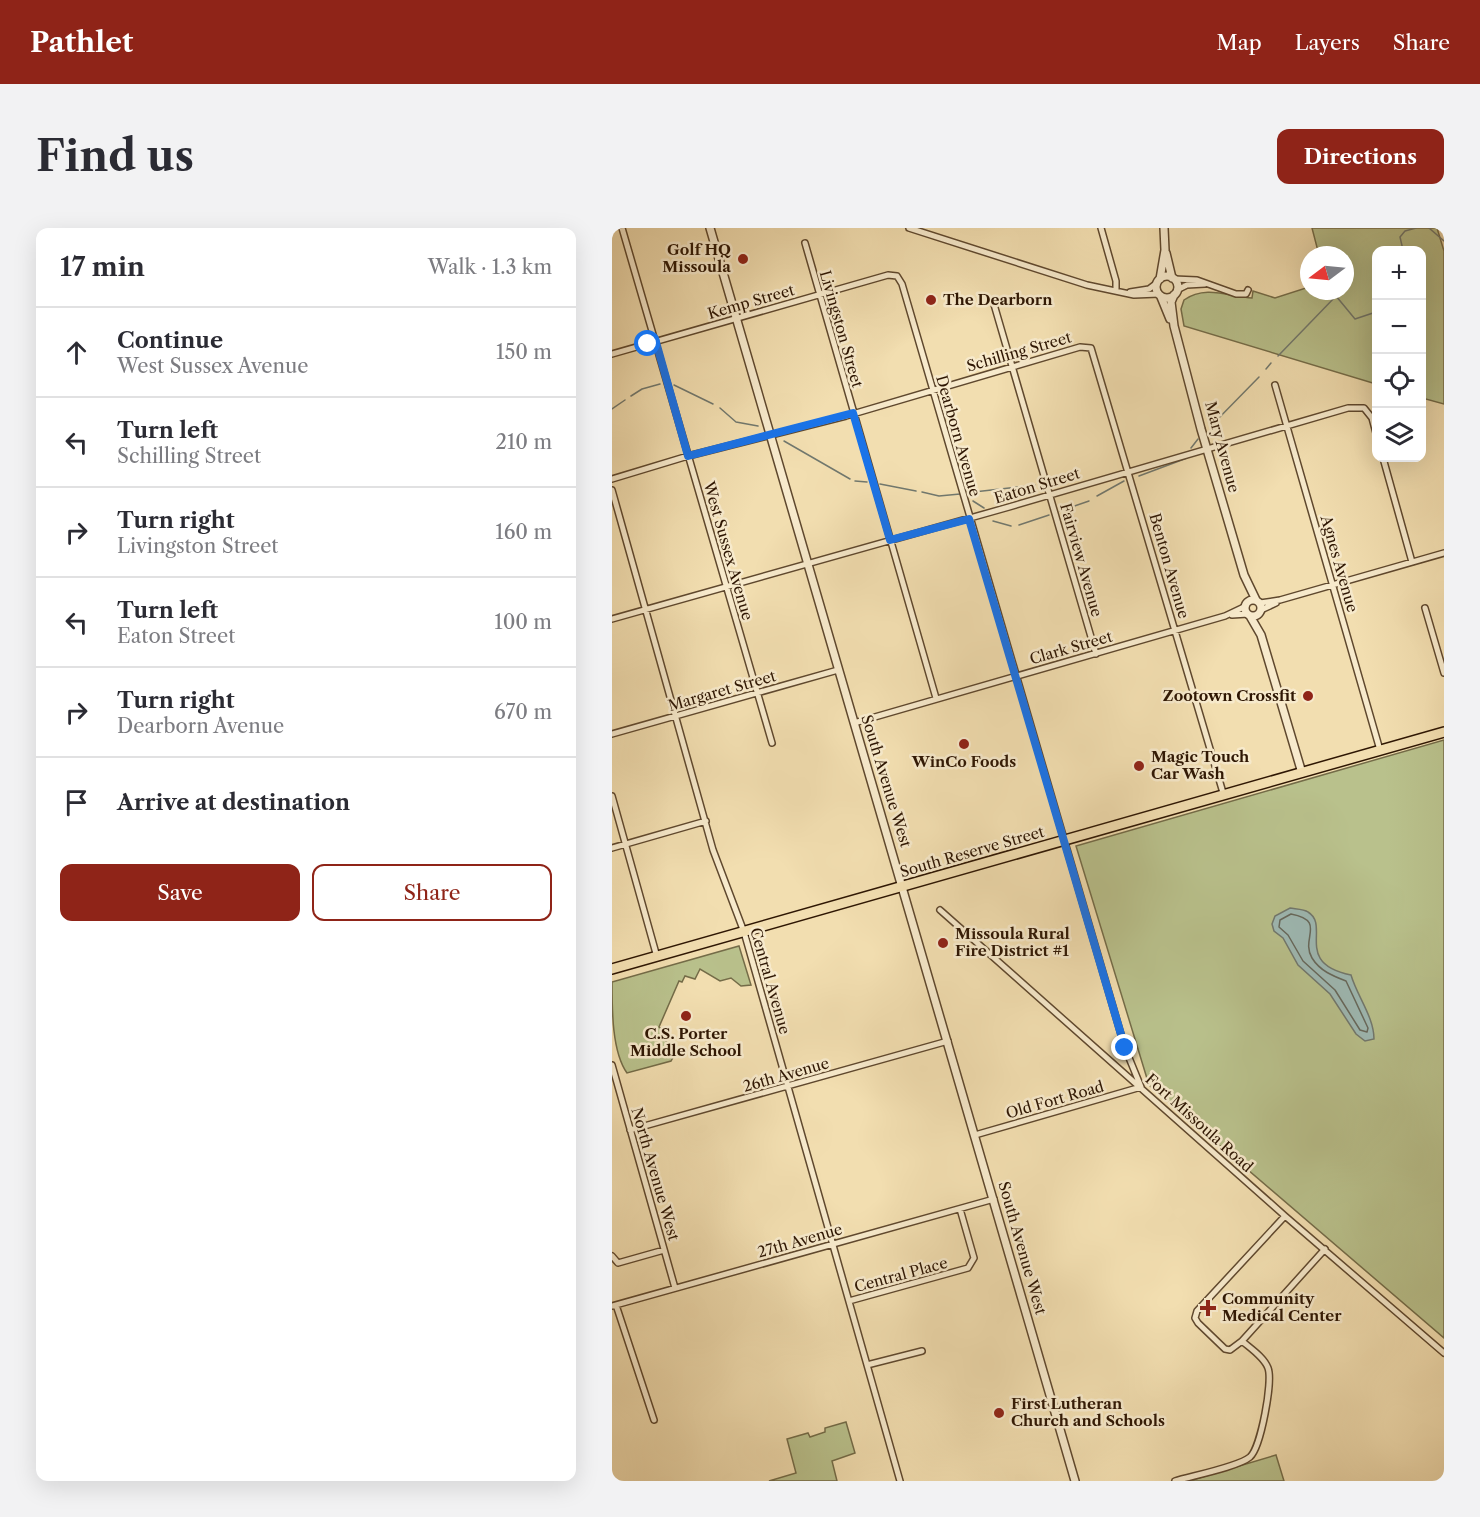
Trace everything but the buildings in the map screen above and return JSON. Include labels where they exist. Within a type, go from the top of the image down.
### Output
[{"type":"highway","name":"South Reserve Street","points":[[612,969],[1444,732]]},
{"type":"street","name":"West Sussex Avenue","points":[[622,228],[772,743]]},
{"type":"street","name":"South Avenue West","points":[[710,228],[994,1198],[1072,1480]]},
{"type":"street","points":[[909,228],[1087,285],[1134,295],[1160,295],[1176,292],[1187,285],[1206,284]]},
{"type":"street","points":[[1101,228],[1116,280],[1116,291]]},
{"type":"street","points":[[1164,228],[1165,248],[1173,278]]},
{"type":"street","name":"Livingston Street","points":[[805,243],[936,698]]},
{"type":"street","points":[[1158,281],[1165,248]]},
{"type":"street","name":"Kemp Street","points":[[612,354],[888,275],[897,276]]},
{"type":"street","name":"Dearborn Avenue","points":[[897,276],[902,284],[1125,1048],[1141,1087]]},
{"type":"street","points":[[1116,291],[1145,290],[1158,281],[1173,278],[1191,279],[1236,294],[1246,294],[1248,290]]},
{"type":"street","name":"Mary Avenue","points":[[1173,278],[1176,292],[1172,302],[1174,326]]},
{"type":"street","name":"Mary Avenue","points":[[1158,281],[1160,295],[1174,326],[1207,448],[1302,773]]},
{"type":"street","name":"Fairview Avenue","points":[[993,301],[1095,654]]},
{"type":"street","name":"Schilling Street","points":[[612,478],[1087,347]]},
{"type":"street","name":"Benton Avenue","points":[[1087,347],[1095,354],[1224,796]]},
{"type":"street","name":"Agnes Avenue","points":[[1275,385],[1380,750]]},
{"type":"street","name":"Eaton Street","points":[[612,619],[1050,496],[1348,408],[1364,408],[1372,418]]},
{"type":"street","points":[[1384,462],[1412,562]]},
{"type":"street","name":"Central Avenue","points":[[612,490],[722,879],[736,906],[744,932],[900,1481]]},
{"type":"street","points":[[1254,608],[1444,553]]},
{"type":"street","name":"Clark Street","points":[[854,723],[1254,608]]},
{"type":"street","points":[[1425,608],[1444,673]]},
{"type":"street","name":"Margaret Street","points":[[612,734],[838,670]]},
{"type":"street","points":[[612,796],[657,957]]},
{"type":"street","points":[[612,848],[706,820]]},
{"type":"street","name":"Fort Missoula Road","points":[[940,910],[1285,1216],[1444,1353]]},
{"type":"street","name":"26th Avenue","points":[[630,1130],[948,1041]]},
{"type":"street","name":"North Avenue West","points":[[612,1065],[675,1288]]},
{"type":"street","name":"Old Fort Road","points":[[975,1135],[1141,1087]]},
{"type":"street","name":"27th Avenue","points":[[614,1306],[994,1198]]},
{"type":"street","name":"Central Place","points":[[849,1301],[968,1268],[974,1258],[960,1209]]},
{"type":"street","points":[[1285,1216],[1197,1311],[1195,1318],[1198,1323],[1225,1349],[1230,1350],[1242,1341],[1325,1250]]},
{"type":"street","points":[[612,1256],[618,1263],[664,1250]]},
{"type":"street","points":[[614,1306],[654,1420]]},
{"type":"street","points":[[1175,1481],[1242,1461],[1255,1450],[1269,1385],[1269,1372],[1266,1364],[1242,1341]]},
{"type":"street","points":[[867,1365],[922,1350]]},
{"type":"green space","points":[[1312,228],[1437,228],[1444,251],[1444,404],[1426,399],[1426,246],[1372,246],[1372,383],[1184,326],[1181,309],[1184,300],[1200,293],[1252,298],[1253,291],[1275,298],[1300,290],[1300,300],[1354,300],[1354,246],[1317,246]]},
{"type":"green space","points":[[1444,740],[1444,1338],[1149,1085],[1076,846]]},
{"type":"green space","points":[[739,946],[751,985],[741,986],[731,978],[720,981],[700,969],[695,979],[685,976],[682,982],[679,981],[659,1027],[669,1034],[666,1042],[678,1048],[671,1061],[627,1073],[618,1054],[616,1042],[612,982]]},
{"type":"green space","points":[[846,1422],[855,1453],[832,1461],[837,1481],[769,1481],[796,1473],[787,1439],[808,1433],[810,1437],[825,1432],[825,1428]]},
{"type":"green space","points":[[1276,1455],[1284,1481],[1189,1481]]},
{"type":"water","points":[[1290,908],[1306,911],[1314,918],[1316,944],[1323,962],[1333,969],[1351,975],[1371,1023],[1374,1039],[1365,1041],[1356,1034],[1330,994],[1298,965],[1283,938],[1274,931],[1272,924],[1275,916]]},
{"type":"waterway","points":[[1402,246],[1400,237],[1405,231],[1416,228]]},
{"type":"waterway","points":[[1429,228],[1444,241]]},
{"type":"waterway","points":[[1278,356],[1336,296],[1355,319],[1372,313]]},
{"type":"waterway","points":[[1266,369],[1271,363]]},
{"type":"waterway","points":[[1211,426],[1259,377]]},
{"type":"waterway","points":[[631,396],[642,389],[660,384]]},
{"type":"waterway","points":[[674,385],[713,404]]},
{"type":"waterway","points":[[612,409],[625,400]]},
{"type":"waterway","points":[[720,408],[736,422],[758,426]]},
{"type":"waterway","points":[[1191,448],[1198,439]]},
{"type":"waterway","points":[[784,441],[850,479]]},
{"type":"waterway","points":[[1139,476],[1187,458]]},
{"type":"waterway","points":[[855,481],[867,482]]},
{"type":"waterway","points":[[1097,496],[1124,481]]},
{"type":"waterway","points":[[880,484],[916,491]]},
{"type":"waterway","points":[[965,493],[1035,485]]},
{"type":"waterway","points":[[922,492],[939,496],[960,494]]},
{"type":"waterway","points":[[973,501],[984,508]]},
{"type":"waterway","points":[[1060,511],[1089,501]]},
{"type":"waterway","points":[[1019,525],[1049,515]]},
{"type":"waterway","points":[[993,521],[1011,526]]},
{"type":"place","name":"Golf HQ Missoula","points":[[743,259]]},
{"type":"place","name":"The Dearborn","points":[[931,300]]},
{"type":"place","name":"Zootown Crossfit","points":[[1308,696]]},
{"type":"place","name":"WinCo Foods","points":[[964,744]]},
{"type":"place","name":"Magic Touch Car Wash","points":[[1139,766]]},
{"type":"place","name":"Missoula Rural Fire District #1","points":[[943,943]]},
{"type":"place","name":"C.S. Porter Middle School","points":[[686,1016]]},
{"type":"place","name":"Community Medical Center","points":[[1208,1308]]},
{"type":"place","name":"First Lutheran Church and Schools","points":[[999,1413]]},
{"type":"route","points":[[648,344],[656,342],[688,456],[853,413],[890,540],[969,519],[1125,1048]]}]
